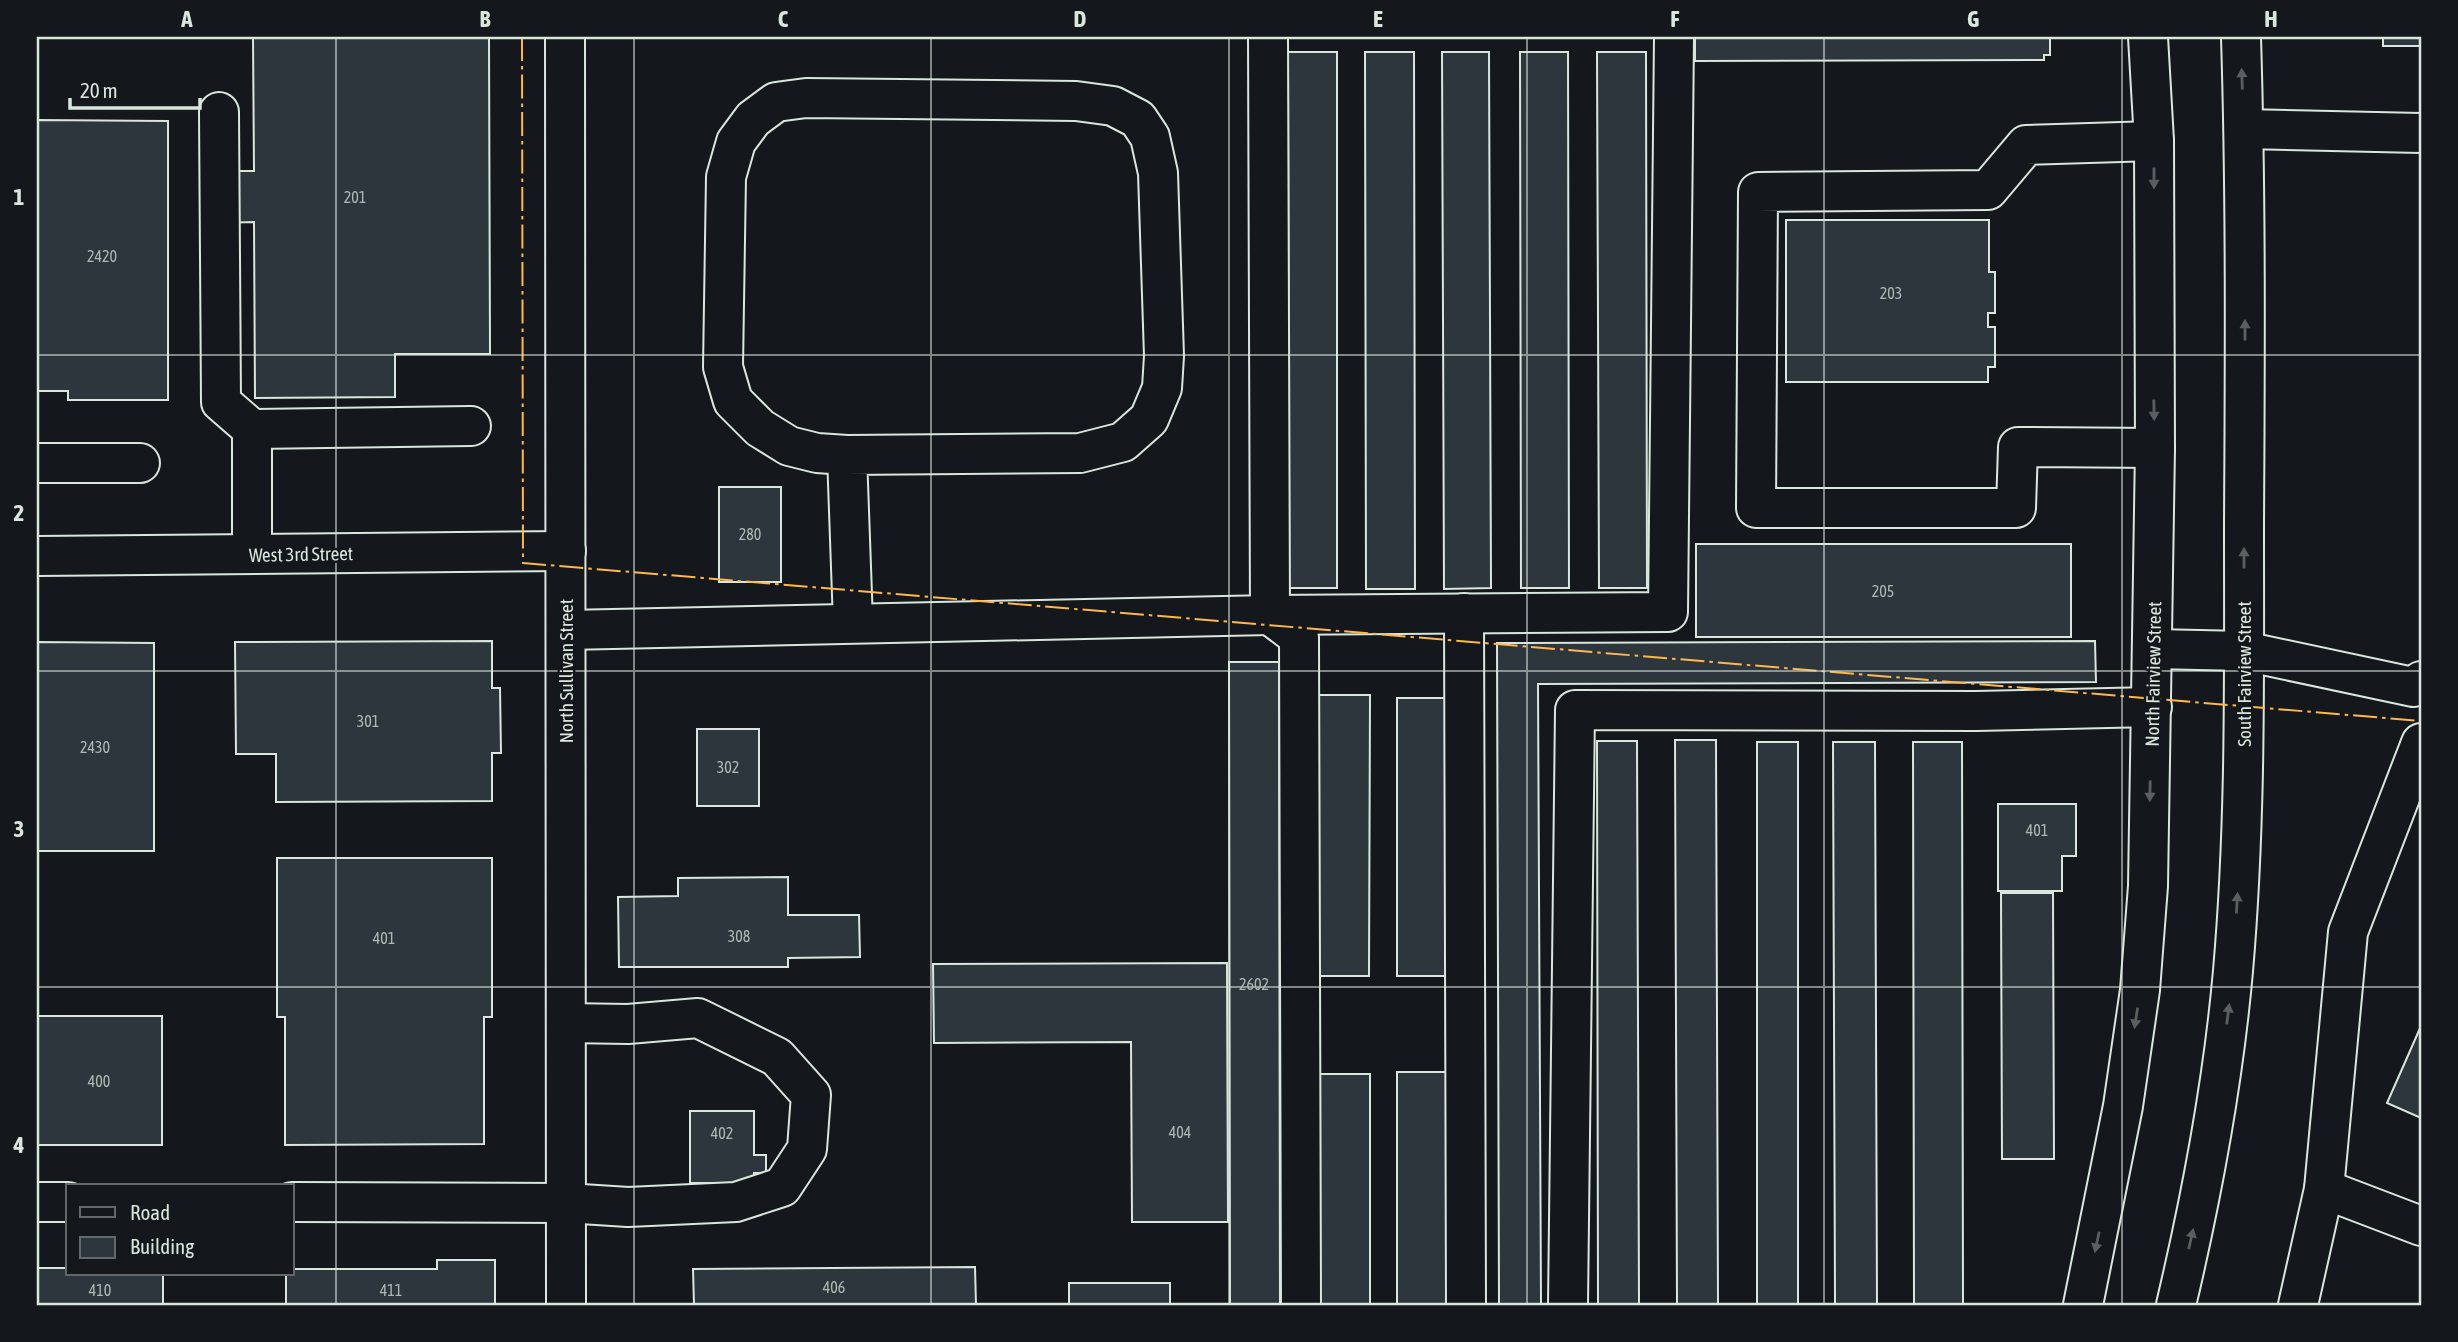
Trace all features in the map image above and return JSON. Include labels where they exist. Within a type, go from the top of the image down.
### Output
[{"type":"main road","name":"North Sullivan Street","points":[[565,37],[566,1305]]},
{"type":"main road","points":[[1268,37],[1270,615]]},
{"type":"main road","points":[[566,630],[1270,615],[1668,612],[1674,37]]},
{"type":"main road","name":"North Fairview Street","points":[[2083,1305],[2123,1106],[2140,990],[2148,886],[2154,649],[2155,448],[2154,141],[2148,37]]},
{"type":"main road","name":"South Fairview Street","points":[[2176,1305],[2194,1230],[2219,1092],[2233,972],[2244,801],[2244,130],[2241,37]]},
{"type":"main road","points":[[806,99],[1076,101],[1113,106],[1138,119],[1150,137],[1158,173],[1159,199],[1164,356],[1162,388],[1149,419],[1123,442],[1080,453],[847,455],[817,453],[789,446],[760,428],[733,401],[723,367],[726,177],[736,142],[753,119],[776,102],[806,99]]},
{"type":"main road","points":[[219,112],[220,402],[252,429],[471,426]]},
{"type":"main road","points":[[2244,130],[2421,132]]},
{"type":"main road","points":[[2154,141],[2026,145],[1988,190],[1758,192],[1756,508],[2016,508],[2018,447],[2155,448]]},
{"type":"main road","points":[[252,429],[253,554]]},
{"type":"main road","points":[[847,455],[853,623]]},
{"type":"main road","points":[[37,463],[140,463]]},
{"type":"main road","name":"West 3rd Street","points":[[37,556],[566,551]]},
{"type":"main road","points":[[1464,613],[1466,1305]]},
{"type":"main road","points":[[1270,615],[1299,637],[1301,1305]]},
{"type":"main road","points":[[2154,649],[2244,651],[2418,691]]},
{"type":"main road","points":[[1568,1305],[1575,710],[1976,711],[2152,707]]},
{"type":"main road","points":[[2298,1305],[2324,1189],[2348,932],[2421,743]]},
{"type":"main road","points":[[294,1202],[566,1203],[628,1207],[736,1202],[782,1187],[807,1149],[811,1095],[777,1057],[698,1018],[628,1024],[566,1023]]},
{"type":"main road","points":[[2324,1189],[2421,1226]]},
{"type":"main road","points":[[37,1202],[66,1202]]},
{"type":"building","points":[[253,37],[489,37],[490,354],[395,354],[395,397],[255,398],[254,222],[220,223],[219,171],[254,171]]},
{"type":"building","points":[[1695,37],[2050,37],[2050,55],[2044,55],[2044,60],[1695,61]]},
{"type":"building","points":[[2383,37],[2421,37],[2421,46],[2383,46]]},
{"type":"building","points":[[1288,52],[1337,52],[1337,588],[1289,588]]},
{"type":"building","points":[[1365,52],[1414,52],[1415,589],[1366,589]]},
{"type":"building","points":[[1442,52],[1489,52],[1491,588],[1444,589]]},
{"type":"building","points":[[1520,52],[1568,52],[1569,588],[1521,588]]},
{"type":"building","points":[[1597,52],[1646,52],[1647,588],[1599,588]]},
{"type":"building","points":[[37,120],[168,121],[168,400],[68,400],[68,391],[37,391]]},
{"type":"building","points":[[1786,220],[1989,220],[1989,272],[1995,272],[1995,313],[1988,313],[1988,327],[1995,327],[1995,367],[1988,367],[1988,382],[1786,382]]},
{"type":"building","points":[[719,487],[781,487],[781,582],[719,582]]},
{"type":"building","points":[[1696,544],[2071,544],[2071,637],[1696,637]]},
{"type":"building","points":[[492,641],[492,688],[500,688],[501,753],[492,753],[492,801],[276,802],[276,754],[236,754],[235,642]]},
{"type":"building","points":[[2095,641],[2096,682],[1538,684],[1541,1305],[1499,1305],[1497,643]]},
{"type":"building","points":[[37,642],[154,643],[154,851],[37,851]]},
{"type":"building","points":[[1229,662],[1279,662],[1280,1305],[1230,1305]]},
{"type":"building","points":[[1319,695],[1370,695],[1369,976],[1318,976]]},
{"type":"building","points":[[1397,698],[1447,698],[1447,976],[1397,976]]},
{"type":"building","points":[[697,729],[759,729],[759,806],[697,806]]},
{"type":"building","points":[[1675,740],[1716,740],[1718,1305],[1677,1305]]},
{"type":"building","points":[[1597,741],[1637,741],[1639,1305],[1598,1305]]},
{"type":"building","points":[[1757,742],[1798,742],[1798,1305],[1757,1305]]},
{"type":"building","points":[[1833,742],[1875,742],[1877,1305],[1835,1305]]},
{"type":"building","points":[[1913,742],[1962,742],[1963,1305],[1914,1305]]},
{"type":"building","points":[[1998,804],[2076,804],[2076,856],[2062,856],[2062,891],[1998,891]]},
{"type":"building","points":[[277,858],[492,858],[492,1017],[484,1017],[484,1144],[285,1145],[285,1017],[277,1017]]},
{"type":"building","points":[[788,877],[788,915],[859,915],[860,957],[788,958],[788,967],[619,967],[618,897],[678,896],[678,878]]},
{"type":"building","points":[[2001,893],[2053,893],[2054,1159],[2002,1159]]},
{"type":"building","points":[[1227,963],[1228,1222],[1132,1222],[1131,1042],[934,1043],[933,964]]},
{"type":"building","points":[[37,1016],[162,1016],[162,1145],[37,1145]]},
{"type":"building","points":[[2421,1026],[2421,1118],[2387,1103]]},
{"type":"building","points":[[1397,1072],[1447,1072],[1447,1305],[1397,1305]]},
{"type":"building","points":[[1320,1074],[1370,1074],[1370,1305],[1320,1305]]},
{"type":"building","points":[[690,1111],[754,1111],[754,1155],[766,1155],[766,1173],[754,1173],[754,1183],[690,1183]]},
{"type":"building","points":[[437,1260],[495,1260],[495,1305],[286,1305],[286,1276],[294,1276],[294,1269],[437,1269]]},
{"type":"building","points":[[975,1267],[976,1305],[694,1305],[693,1269]]},
{"type":"building","points":[[37,1268],[66,1268],[66,1276],[163,1276],[163,1305],[37,1305]]},
{"type":"building","points":[[1069,1283],[1170,1283],[1170,1305],[1069,1305]]},
{"type":"power","points":[[522,37],[523,563],[2421,721]]}]
